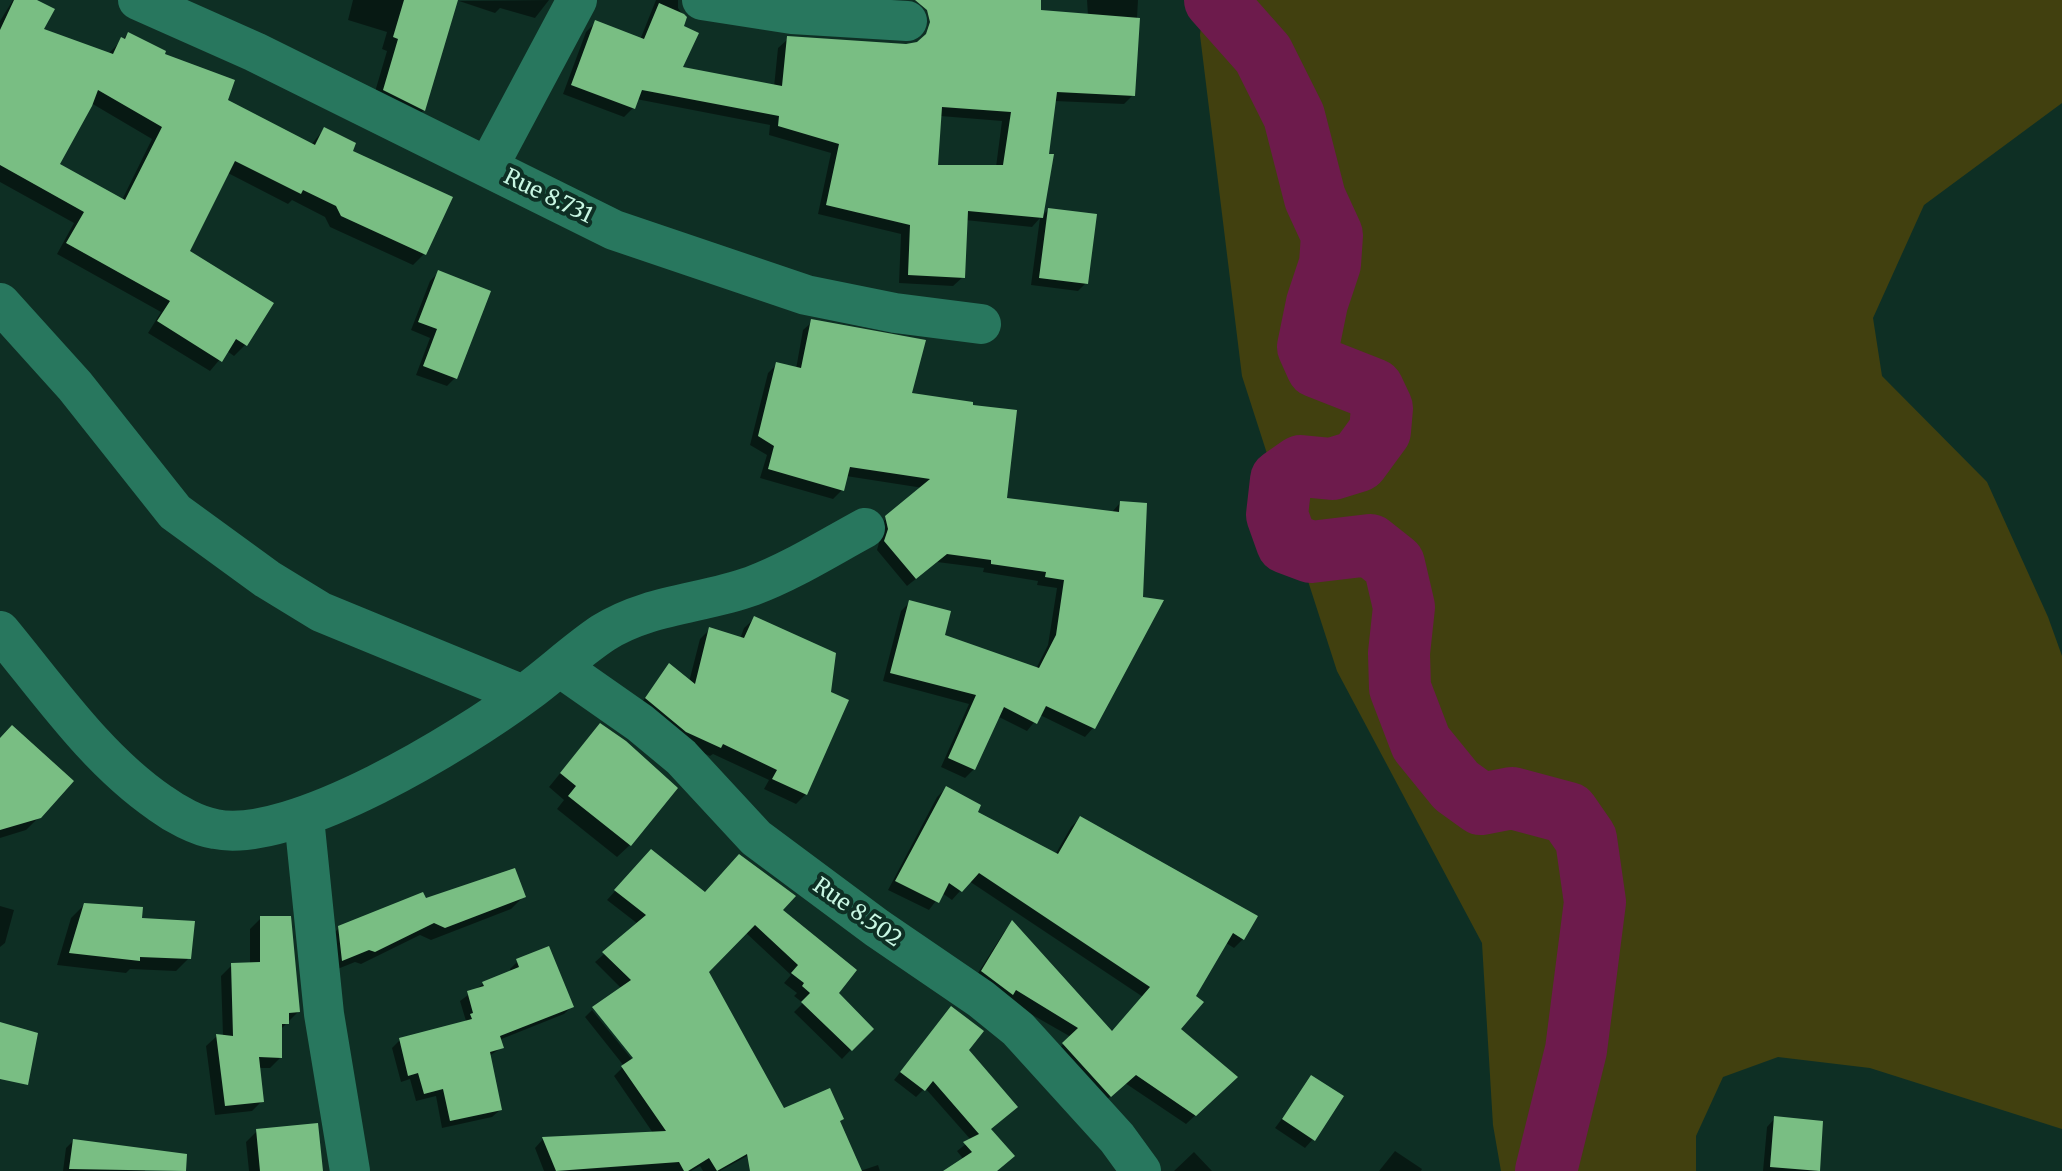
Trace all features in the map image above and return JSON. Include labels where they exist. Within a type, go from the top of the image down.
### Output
[{"type":"street","name":"Rue 8.731","points":[[138,0],[255,52],[614,230],[806,295],[895,313],[981,324]]},
{"type":"street","points":[[488,167],[577,0]]},
{"type":"street","points":[[702,0],[792,14],[907,21]]},
{"type":"street","points":[[0,303],[75,386],[175,512],[267,579],[321,612],[523,695]]},
{"type":"street","points":[[0,631],[101,751],[137,786],[163,805],[215,829],[248,830],[304,818],[361,792],[443,747],[523,695],[602,634],[636,616],[749,587],[784,573],[865,528]]},
{"type":"street","name":"Rue 8.502","points":[[560,667],[640,723],[681,757],[756,838],[852,910],[981,999],[1018,1029],[1117,1138],[1141,1171]]},
{"type":"street","points":[[304,818],[324,1014],[350,1171]]},
{"type":"shaded area","points":[[1204,0],[2062,0],[2062,103],[1924,205],[1873,318],[1882,376],[1987,482],[2048,617],[2062,656],[2062,1129],[1870,1068],[1778,1057],[1723,1077],[1696,1136],[1696,1171],[1501,1171],[1493,1125],[1482,943],[1337,671],[1242,376],[1200,35]]},
{"type":"building","points":[[14,0],[37,0],[55,9],[44,29],[113,54],[121,37],[125,39],[128,32],[166,51],[165,54],[235,80],[228,100],[315,145],[324,127],[356,143],[353,151],[453,197],[426,255],[341,216],[336,206],[303,190],[301,194],[235,161],[190,251],[274,303],[247,346],[236,339],[222,362],[157,321],[170,301],[66,243],[84,212],[0,165],[0,30]],"holes":[[[98,90],[162,127],[125,200],[60,164]]]},
{"type":"building","points":[[404,0],[458,0],[425,111],[383,90],[398,39],[393,37]]},
{"type":"building","points":[[915,0],[1041,0],[1041,10],[1140,18],[1135,96],[1057,92],[1049,154],[1054,154],[1043,218],[968,211],[965,278],[908,275],[910,225],[826,205],[839,144],[778,126],[779,116],[642,90],[635,109],[571,85],[595,20],[644,39],[659,3],[684,14],[687,17],[684,26],[699,33],[683,67],[782,86],[787,36],[906,44],[917,42],[926,34],[930,22],[927,10]],"holes":[[[942,107],[1011,112],[1003,165],[938,165]]]},
{"type":"building","points":[[1048,208],[1097,214],[1088,284],[1039,278]]},
{"type":"building","points":[[438,270],[491,291],[457,379],[423,366],[437,329],[418,322]]},
{"type":"building","points":[[811,319],[926,340],[912,393],[1017,410],[1007,498],[1119,512],[1120,501],[1147,503],[1143,597],[1164,600],[1095,729],[1046,706],[1037,724],[1004,707],[975,770],[948,758],[976,695],[890,673],[909,600],[951,611],[945,635],[1039,668],[1056,635],[1064,580],[1045,577],[1046,572],[947,554],[916,579],[884,541],[888,529],[885,516],[930,479],[850,467],[844,491],[768,469],[774,446],[758,436],[776,362],[801,368]]},
{"type":"building","points":[[754,616],[836,653],[831,692],[849,700],[807,795],[772,779],[777,770],[723,744],[721,748],[686,732],[645,698],[669,663],[695,684],[709,627],[744,638]]},
{"type":"building","points":[[600,723],[626,741],[678,788],[631,846],[568,796],[576,786],[560,773]]},
{"type":"building","points":[[12,725],[74,781],[41,818],[0,830],[0,738]]},
{"type":"building","points":[[946,786],[981,805],[978,812],[1058,854],[1080,816],[1258,916],[1244,940],[1233,933],[1196,996],[1204,1002],[1181,1029],[1238,1077],[1196,1116],[1136,1075],[1111,1097],[1062,1043],[1078,1028],[1016,990],[1013,995],[981,971],[1012,920],[1112,1031],[1150,987],[979,873],[962,892],[949,883],[939,903],[895,881]]},
{"type":"building","points":[[651,849],[705,892],[739,854],[796,896],[783,910],[857,970],[839,993],[874,1029],[852,1051],[801,1002],[810,993],[802,986],[804,983],[791,973],[798,965],[755,925],[709,972],[784,1108],[830,1088],[844,1119],[840,1121],[862,1171],[750,1171],[747,1154],[717,1171],[709,1158],[688,1171],[684,1171],[679,1162],[556,1171],[542,1137],[666,1131],[621,1066],[633,1058],[592,1007],[631,980],[602,952],[646,915],[614,890]]},
{"type":"building","points":[[515,868],[526,897],[445,928],[434,923],[375,952],[369,950],[342,961],[338,926],[423,892],[426,898]]},
{"type":"building","points":[[84,903],[143,907],[142,918],[195,921],[191,959],[140,957],[140,961],[69,953]]},
{"type":"building","points":[[260,916],[291,916],[300,1012],[289,1013],[289,1024],[282,1024],[282,1058],[259,1057],[264,1102],[225,1106],[216,1034],[233,1036],[231,963],[260,962]]},
{"type":"building","points":[[549,946],[574,1007],[500,1036],[504,1048],[490,1052],[502,1110],[450,1121],[443,1089],[424,1094],[418,1073],[408,1076],[399,1038],[472,1019],[467,991],[484,986],[482,982],[519,967],[516,959]]},
{"type":"building","points":[[951,1006],[984,1031],[969,1050],[1018,1107],[991,1129],[1015,1156],[997,1171],[943,1171],[972,1152],[963,1142],[979,1134],[933,1081],[925,1091],[900,1072]]},
{"type":"building","points":[[0,1022],[38,1033],[28,1085],[0,1079]]},
{"type":"building","points":[[1311,1075],[1344,1096],[1315,1141],[1282,1119]]},
{"type":"building","points":[[1774,1116],[1823,1121],[1820,1171],[1770,1167]]},
{"type":"building","points":[[318,1123],[323,1171],[260,1171],[256,1129]]},
{"type":"building","points":[[73,1139],[187,1154],[186,1171],[69,1169]]},
{"type":"waterway","points":[[1215,0],[1263,54],[1294,116],[1315,198],[1332,235],[1330,264],[1317,303],[1308,347],[1317,367],[1373,389],[1382,408],[1380,431],[1358,461],[1332,469],[1301,466],[1281,480],[1277,515],[1287,543],[1311,552],[1370,545],[1394,564],[1404,607],[1399,653],[1400,688],[1421,743],[1456,786],[1481,804],[1512,798],[1568,813],[1586,839],[1595,902],[1576,1050],[1546,1171]]}]
